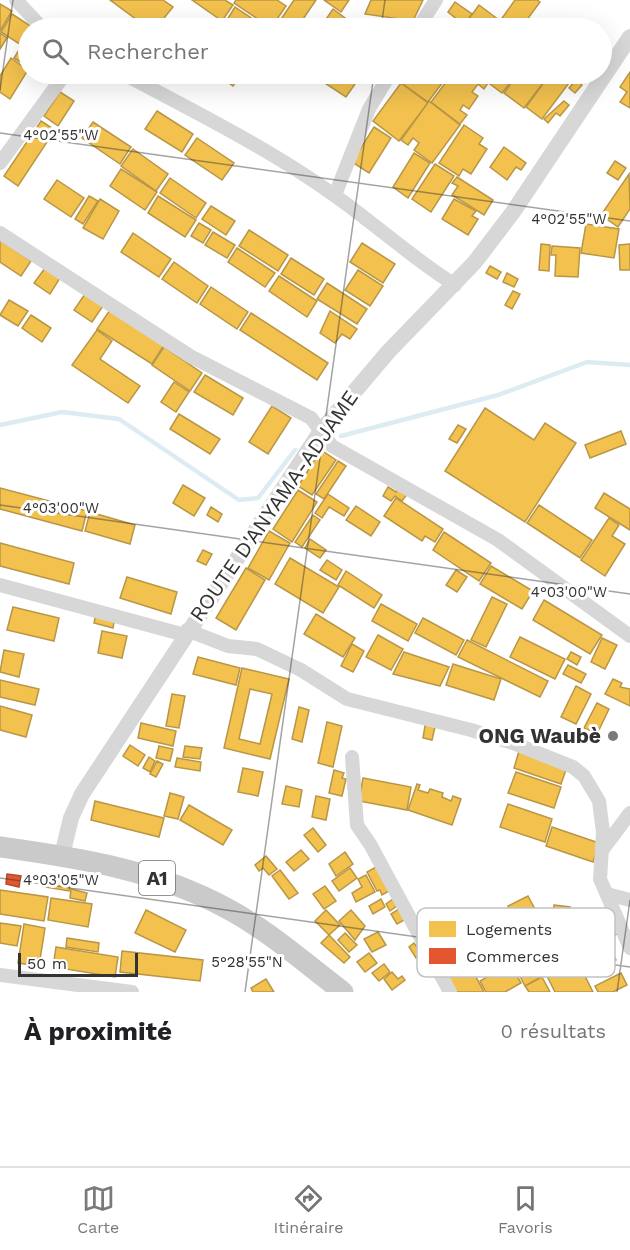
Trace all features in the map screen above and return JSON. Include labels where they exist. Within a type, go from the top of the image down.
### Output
[{"type":"main road","name":"A1","points":[[0,847],[62,855],[151,876],[189,890],[229,910],[343,992]]},
{"type":"main road","name":"A1","points":[[296,957],[326,992]]},
{"type":"street","points":[[16,0],[33,18]]},
{"type":"street","points":[[424,18],[436,0]]},
{"type":"street","name":"ROUTE D'ANYAMA-ADJAME","points":[[612,64],[630,37]]},
{"type":"street","points":[[0,164],[58,84]]},
{"type":"street","points":[[143,84],[264,148],[334,195],[428,268],[455,285]]},
{"type":"street","points":[[334,195],[369,108],[384,84]]},
{"type":"street","name":"ROUTE D'ANYAMA-ADJAME","points":[[62,855],[71,818],[82,794],[321,430],[388,352],[455,285],[513,212],[599,84]]},
{"type":"street","points":[[0,233],[190,356],[311,418],[332,446],[498,540],[630,636]]},
{"type":"street","points":[[0,585],[228,646],[257,650],[301,670],[347,699],[471,730],[513,743],[573,767],[589,783],[599,801],[603,849],[600,879],[613,908]]},
{"type":"street","points":[[352,757],[357,825],[370,843],[417,931]]},
{"type":"street","points":[[603,849],[630,813]]},
{"type":"street","points":[[607,894],[630,900]]},
{"type":"street","points":[[615,913],[630,948]]},
{"type":"street","points":[[0,975],[86,988],[132,992]]},
{"type":"street","points":[[442,977],[450,992]]},
{"type":"building: Logements","points":[[110,0],[163,0],[173,7],[164,18],[134,18]]},
{"type":"building: Logements","points":[[192,0],[225,0],[233,5],[224,18],[218,18]]},
{"type":"building: Logements","points":[[236,0],[277,0],[286,6],[278,18],[256,18],[234,3]]},
{"type":"building: Logements","points":[[294,0],[316,0],[304,18],[282,18]]},
{"type":"building: Logements","points":[[324,0],[349,0],[341,12]]},
{"type":"building: Logements","points":[[371,0],[423,0],[414,18],[365,14]]},
{"type":"building: Logements","points":[[515,0],[540,2],[528,18],[502,18]]},
{"type":"building: Logements","points":[[455,2],[472,14],[469,18],[455,18],[448,12]]},
{"type":"building: Logements","points":[[0,4],[12,11],[0,31]]},
{"type":"building: Logements","points":[[479,5],[496,18],[469,18]]},
{"type":"building: Logements","points":[[235,7],[251,18],[228,18]]},
{"type":"building: Logements","points":[[333,9],[345,18],[327,18]]},
{"type":"building: Logements","points":[[12,14],[18,18],[18,43],[1,32]]},
{"type":"building: Logements","points":[[0,33],[7,38],[0,49]]},
{"type":"building: Logements","points":[[11,58],[18,63],[19,84],[10,99],[0,92],[0,76]]},
{"type":"building: Logements","points":[[630,72],[630,108],[620,102],[627,92],[620,87]]},
{"type":"building: Logements","points":[[326,84],[355,84],[346,97]]},
{"type":"building: Logements","points":[[400,84],[428,103],[399,141],[373,121]]},
{"type":"building: Logements","points":[[403,84],[442,84],[428,102]]},
{"type":"building: Logements","points":[[444,84],[478,84],[472,92],[478,96],[469,109],[463,105],[460,110],[467,115],[460,124],[431,102]]},
{"type":"building: Logements","points":[[478,84],[487,84],[484,89]]},
{"type":"building: Logements","points":[[490,84],[509,84],[502,93]]},
{"type":"building: Logements","points":[[511,84],[542,84],[524,108],[504,93]]},
{"type":"building: Logements","points":[[543,84],[568,84],[542,119],[526,107]]},
{"type":"building: Logements","points":[[572,84],[582,85],[575,93],[569,88]]},
{"type":"building: Logements","points":[[60,92],[74,101],[58,126],[44,116]]},
{"type":"building: Logements","points":[[429,101],[460,125],[432,163],[414,150],[419,143],[413,138],[408,145],[401,140]]},
{"type":"building: Logements","points":[[564,101],[569,105],[560,116],[556,113],[548,123],[544,119]]},
{"type":"building: Logements","points":[[157,111],[193,134],[182,152],[145,129]]},
{"type":"building: Logements","points":[[41,121],[55,130],[18,186],[4,176]]},
{"type":"building: Logements","points":[[93,122],[131,147],[120,164],[82,138]]},
{"type":"building: Logements","points":[[464,125],[483,138],[479,144],[487,149],[471,174],[463,169],[459,176],[439,163]]},
{"type":"building: Logements","points":[[374,127],[391,138],[369,173],[352,162]]},
{"type":"building: Logements","points":[[197,138],[234,163],[222,180],[185,155]]},
{"type":"building: Logements","points":[[504,147],[526,163],[521,170],[516,167],[507,180],[490,167]]},
{"type":"building: Logements","points":[[133,149],[168,174],[156,191],[121,166]]},
{"type":"building: Logements","points":[[414,153],[430,163],[408,198],[393,187]]},
{"type":"building: Logements","points":[[615,161],[626,168],[618,180],[607,173]]},
{"type":"building: Logements","points":[[435,164],[454,176],[431,212],[412,199]]},
{"type":"building: Logements","points":[[121,169],[157,192],[145,210],[110,186]]},
{"type":"building: Logements","points":[[629,174],[630,209],[618,227],[601,215]]},
{"type":"building: Logements","points":[[457,177],[493,200],[484,215],[452,195],[458,186],[452,183]]},
{"type":"building: Logements","points":[[170,178],[206,203],[196,218],[160,193]]},
{"type":"building: Logements","points":[[57,180],[84,198],[71,217],[44,199]]},
{"type":"building: Logements","points":[[89,196],[98,201],[83,224],[75,219]]},
{"type":"building: Logements","points":[[158,196],[196,220],[185,237],[148,213]]},
{"type":"building: Logements","points":[[100,199],[119,211],[103,239],[83,228]]},
{"type":"building: Logements","points":[[454,199],[476,211],[472,216],[478,219],[468,235],[442,219]]},
{"type":"building: Logements","points":[[211,206],[235,221],[226,235],[202,219]]},
{"type":"building: Logements","points":[[199,223],[211,230],[203,243],[191,236]]},
{"type":"building: Logements","points":[[586,224],[619,229],[614,258],[581,253]]},
{"type":"building: Logements","points":[[249,230],[288,255],[278,271],[239,246]]},
{"type":"building: Logements","points":[[213,232],[235,245],[227,258],[205,245]]},
{"type":"building: Logements","points":[[133,233],[171,259],[159,277],[121,252]]},
{"type":"building: Logements","points":[[0,240],[31,261],[21,276],[0,262]]},
{"type":"building: Logements","points":[[362,243],[395,264],[383,283],[350,262]]},
{"type":"building: Logements","points":[[541,244],[550,245],[549,271],[539,270]]},
{"type":"building: Logements","points":[[630,244],[630,270],[620,270],[619,245]]},
{"type":"building: Logements","points":[[552,246],[580,248],[578,277],[555,276],[556,255],[551,255]]},
{"type":"building: Logements","points":[[237,248],[275,273],[265,287],[228,262]]},
{"type":"building: Logements","points":[[291,258],[324,279],[314,295],[281,274]]},
{"type":"building: Logements","points":[[174,262],[208,286],[197,303],[162,279]]},
{"type":"building: Logements","points":[[490,266],[501,272],[497,279],[486,273]]},
{"type":"building: Logements","points":[[45,268],[60,278],[50,294],[34,283]]},
{"type":"building: Logements","points":[[358,270],[383,286],[370,306],[345,290]]},
{"type":"building: Logements","points":[[507,273],[518,279],[514,287],[503,282]]},
{"type":"building: Logements","points":[[279,276],[317,301],[307,317],[269,291]]},
{"type":"building: Logements","points":[[327,283],[367,309],[357,324],[317,299]]},
{"type":"building: Logements","points":[[211,287],[248,312],[237,329],[200,304]]},
{"type":"building: Logements","points":[[513,291],[520,294],[512,309],[505,305]]},
{"type":"building: Logements","points":[[85,294],[103,306],[92,322],[74,310]]},
{"type":"building: Logements","points":[[9,300],[28,311],[18,326],[0,315]]},
{"type":"building: Logements","points":[[110,310],[164,345],[152,364],[97,329]]},
{"type":"building: Logements","points":[[330,311],[357,329],[350,339],[342,334],[335,343],[320,333]]},
{"type":"building: Logements","points":[[251,313],[328,363],[317,380],[240,330]]},
{"type":"building: Logements","points":[[31,315],[51,328],[42,342],[22,328]]},
{"type":"building: Logements","points":[[97,330],[112,341],[100,359],[140,386],[128,403],[72,365]]},
{"type":"building: Logements","points":[[164,347],[202,373],[190,391],[152,365]]},
{"type":"building: Logements","points":[[205,375],[243,398],[233,415],[194,392]]},
{"type":"building: Logements","points":[[174,382],[189,392],[176,412],[161,402]]},
{"type":"building: Logements","points":[[272,406],[291,418],[268,454],[249,442]]},
{"type":"building: Logements","points":[[485,408],[534,440],[545,423],[576,443],[525,522],[445,471]]},
{"type":"building: Logements","points":[[179,414],[220,439],[210,454],[170,429]]},
{"type":"building: Logements","points":[[458,425],[466,429],[457,443],[449,439]]},
{"type":"building: Logements","points":[[621,431],[626,444],[590,458],[585,445]]},
{"type":"building: Logements","points":[[321,450],[336,460],[312,495],[298,486]]},
{"type":"building: Logements","points":[[338,461],[346,466],[324,499],[316,494]]},
{"type":"building: Logements","points":[[183,485],[205,498],[194,516],[173,503]]},
{"type":"building: Logements","points":[[388,487],[396,492],[399,487],[408,493],[402,501],[395,496],[391,501],[383,496]]},
{"type":"building: Logements","points":[[0,488],[87,511],[82,531],[0,509]]},
{"type":"building: Logements","points":[[298,490],[317,502],[292,542],[273,529]]},
{"type":"building: Logements","points":[[604,493],[630,509],[630,530],[595,508]]},
{"type":"building: Logements","points":[[328,494],[349,508],[344,516],[329,507],[322,518],[315,513]]},
{"type":"building: Logements","points":[[396,498],[443,529],[435,542],[425,536],[422,541],[384,516]]},
{"type":"building: Logements","points":[[539,505],[592,540],[580,558],[527,523]]},
{"type":"building: Logements","points":[[356,506],[380,522],[371,536],[346,520]]},
{"type":"building: Logements","points":[[211,507],[222,514],[218,522],[207,515]]},
{"type":"building: Logements","points":[[90,512],[135,525],[130,544],[85,531]]},
{"type":"building: Logements","points":[[313,515],[320,520],[302,547],[295,542]]},
{"type":"building: Logements","points":[[609,518],[619,525],[612,536],[625,544],[605,576],[581,560]]},
{"type":"building: Logements","points":[[269,531],[290,543],[269,580],[248,568]]},
{"type":"building: Logements","points":[[444,532],[491,563],[479,581],[433,550]]},
{"type":"building: Logements","points":[[310,539],[326,550],[320,558],[305,548]]},
{"type":"building: Logements","points":[[0,543],[74,563],[69,584],[0,566]]},
{"type":"building: Logements","points":[[203,550],[212,554],[206,565],[197,561]]},
{"type":"building: Logements","points":[[290,558],[339,587],[323,613],[275,584]]},
{"type":"building: Logements","points":[[327,560],[342,570],[336,580],[320,570]]},
{"type":"building: Logements","points":[[491,566],[533,591],[522,609],[480,584]]},
{"type":"building: Logements","points":[[246,568],[265,580],[236,630],[216,618]]},
{"type":"building: Logements","points":[[456,570],[467,577],[457,592],[446,585]]},
{"type":"building: Logements","points":[[346,571],[382,595],[374,608],[338,585]]},
{"type":"building: Logements","points":[[127,577],[177,592],[171,614],[120,598]]},
{"type":"building: Logements","points":[[492,597],[507,604],[486,647],[471,640]]},
{"type":"building: Logements","points":[[544,600],[602,635],[590,654],[533,620]]},
{"type":"building: Logements","points":[[381,604],[417,624],[408,641],[372,621]]},
{"type":"building: Logements","points":[[13,607],[59,618],[54,641],[7,630]]},
{"type":"building: Logements","points":[[96,613],[115,617],[113,628],[94,623]]},
{"type":"building: Logements","points":[[316,614],[355,638],[343,657],[304,634]]},
{"type":"building: Logements","points":[[423,618],[464,640],[456,655],[415,633]]},
{"type":"building: Logements","points":[[102,631],[127,636],[122,658],[98,653]]},
{"type":"building: Logements","points":[[378,635],[403,649],[391,670],[366,657]]},
{"type":"building: Logements","points":[[520,637],[565,659],[555,679],[510,657]]},
{"type":"building: Logements","points":[[602,638],[617,645],[605,669],[591,662]]},
{"type":"building: Logements","points":[[467,640],[548,681],[540,697],[458,657]]},
{"type":"building: Logements","points":[[352,644],[364,651],[353,672],[341,666]]},
{"type":"building: Logements","points":[[4,650],[24,654],[19,677],[0,672]]},
{"type":"building: Logements","points":[[404,652],[449,667],[440,686],[393,674]]},
{"type":"building: Logements","points":[[571,652],[581,657],[577,665],[567,659]]},
{"type":"building: Logements","points":[[198,657],[240,668],[236,685],[193,674]]},
{"type":"building: Logements","points":[[453,664],[501,679],[494,700],[446,685]]},
{"type":"building: Logements","points":[[568,665],[586,674],[581,683],[563,674]]},
{"type":"building: Logements","points":[[242,668],[289,679],[270,759],[224,748]],"holes":[[[250,689],[272,694],[260,744],[239,739]]]},
{"type":"building: Logements","points":[[613,679],[622,683],[620,687],[630,689],[630,706],[605,694]]},
{"type":"building: Logements","points":[[0,680],[39,689],[35,705],[0,697]]},
{"type":"building: Logements","points":[[576,686],[591,694],[576,724],[561,717]]},
{"type":"building: Logements","points":[[172,694],[185,696],[179,728],[166,726]]},
{"type":"building: Logements","points":[[597,703],[609,709],[597,734],[584,728]]},
{"type":"building: Logements","points":[[0,706],[32,715],[26,737],[0,730]]},
{"type":"building: Logements","points":[[299,707],[309,710],[302,742],[292,739]]},
{"type":"building: Logements","points":[[426,720],[436,722],[432,740],[423,738]]},
{"type":"building: Logements","points":[[327,722],[342,726],[333,767],[318,763]]},
{"type":"building: Logements","points":[[141,723],[176,731],[173,746],[138,738]]},
{"type":"building: Logements","points":[[130,745],[145,755],[138,766],[123,756]]},
{"type":"building: Logements","points":[[159,746],[173,749],[170,761],[156,758]]},
{"type":"building: Logements","points":[[185,746],[202,748],[200,759],[183,757]]},
{"type":"building: Logements","points":[[519,751],[567,767],[561,784],[514,768]]},
{"type":"building: Logements","points":[[149,757],[155,761],[150,772],[143,768]]},
{"type":"building: Logements","points":[[177,758],[201,762],[200,771],[175,767]]},
{"type":"building: Logements","points":[[157,761],[163,764],[156,777],[150,774]]},
{"type":"building: Logements","points":[[243,768],[263,772],[258,796],[238,792]]},
{"type":"building: Logements","points":[[334,770],[344,773],[342,778],[346,779],[342,796],[329,793]]},
{"type":"building: Logements","points":[[516,772],[561,787],[554,808],[508,793]]},
{"type":"building: Logements","points":[[363,778],[411,787],[407,810],[359,801]]},
{"type":"building: Logements","points":[[417,784],[420,785],[418,790],[428,793],[430,789],[443,793],[442,797],[451,801],[453,796],[461,799],[452,825],[408,810]]},
{"type":"building: Logements","points":[[286,786],[302,790],[299,807],[282,804]]},
{"type":"building: Logements","points":[[170,793],[184,797],[178,819],[164,816]]},
{"type":"building: Logements","points":[[316,796],[330,799],[326,820],[312,817]]},
{"type":"building: Logements","points":[[95,801],[164,818],[159,837],[91,820]]},
{"type":"building: Logements","points":[[508,804],[552,819],[545,842],[500,827]]},
{"type":"building: Logements","points":[[189,805],[232,830],[223,845],[180,820]]},
{"type":"building: Logements","points":[[552,827],[599,843],[593,862],[546,846]]},
{"type":"building: Logements","points":[[313,828],[326,845],[318,852],[304,835]]},
{"type":"building: Logements","points":[[301,850],[309,859],[294,871],[286,862]]},
{"type":"building: Logements","points":[[345,852],[353,864],[336,876],[329,864]]},
{"type":"building: Logements","points":[[266,856],[277,869],[269,875],[263,868],[259,871],[255,865]]},
{"type":"building: Logements","points":[[376,867],[389,891],[382,895],[380,890],[377,891],[367,872]]},
{"type":"building: Logements","points":[[350,868],[357,878],[339,891],[332,881]]},
{"type":"building: Logements","points":[[280,870],[298,893],[289,899],[272,876]]},
{"type":"building: Logements","points":[[47,874],[71,878],[69,891],[45,887]]},
{"type":"building: Logements","points":[[366,875],[375,892],[356,902],[352,893],[362,887],[358,879]]},
{"type":"building: Logements","points":[[325,886],[336,901],[324,909],[313,894]]},
{"type":"building: Logements","points":[[71,889],[87,893],[85,901],[70,898]]},
{"type":"building: Logements","points":[[0,890],[48,897],[44,921],[0,914]]},
{"type":"building: Logements","points":[[528,896],[534,908],[509,908],[508,906]]},
{"type":"building: Logements","points":[[51,898],[92,904],[88,927],[48,920]]},
{"type":"building: Logements","points":[[381,899],[385,907],[373,914],[369,906]]},
{"type":"building: Logements","points":[[393,899],[398,905],[390,911],[386,904]]},
{"type":"building: Logements","points":[[554,905],[570,907],[570,908],[554,908]]},
{"type":"building: Logements","points":[[399,909],[406,919],[397,924],[391,914]]},
{"type":"building: Logements","points":[[146,910],[186,930],[175,952],[135,933]]},
{"type":"building: Logements","points":[[326,910],[340,925],[329,935],[315,921]]},
{"type":"building: Logements","points":[[351,910],[365,926],[355,940],[339,921]]},
{"type":"building: Logements","points":[[0,923],[21,926],[17,946],[0,943]]},
{"type":"building: Logements","points":[[24,924],[45,928],[39,966],[18,963]]},
{"type":"building: Logements","points":[[378,932],[386,945],[372,952],[364,939]]},
{"type":"building: Logements","points":[[345,933],[357,945],[349,952],[338,940]]},
{"type":"building: Logements","points":[[329,935],[350,957],[344,963],[321,943]]},
{"type":"building: Logements","points":[[67,938],[99,943],[98,952],[66,947]]},
{"type":"building: Logements","points":[[414,943],[417,947],[417,957],[416,958],[409,947]]},
{"type":"building: Logements","points":[[56,947],[118,957],[115,977],[53,967]]},
{"type":"building: Logements","points":[[122,951],[203,960],[200,981],[120,972]]},
{"type":"building: Logements","points":[[369,953],[377,963],[365,972],[357,962]]},
{"type":"building: Logements","points":[[384,964],[390,972],[379,981],[372,973]]},
{"type":"building: Logements","points":[[392,972],[398,979],[402,976],[405,980],[392,990],[384,979]]},
{"type":"building: Logements","points":[[621,973],[627,985],[613,992],[598,992],[595,986]]},
{"type":"building: Logements","points":[[448,977],[476,977],[484,992],[456,992]]},
{"type":"building: Logements","points":[[487,977],[518,977],[521,983],[505,992],[486,992],[480,981]]},
{"type":"building: Logements","points":[[520,977],[541,977],[525,986]]},
{"type":"building: Logements","points":[[542,977],[550,992],[529,992],[525,986]]},
{"type":"building: Logements","points":[[548,977],[586,977],[593,992],[555,992]]},
{"type":"building: Logements","points":[[266,979],[274,992],[253,992],[251,988]]},
{"type":"building: Commerces","points":[[7,874],[21,876],[19,887],[6,884]]},
{"type":"waterway","points":[[341,436],[498,395],[587,362],[630,365]]},
{"type":"waterway","points":[[0,425],[62,412],[119,419],[239,500],[258,498],[295,450]]},
{"type":"place","name":"ONG Waubè","points":[[613,736]]}]
